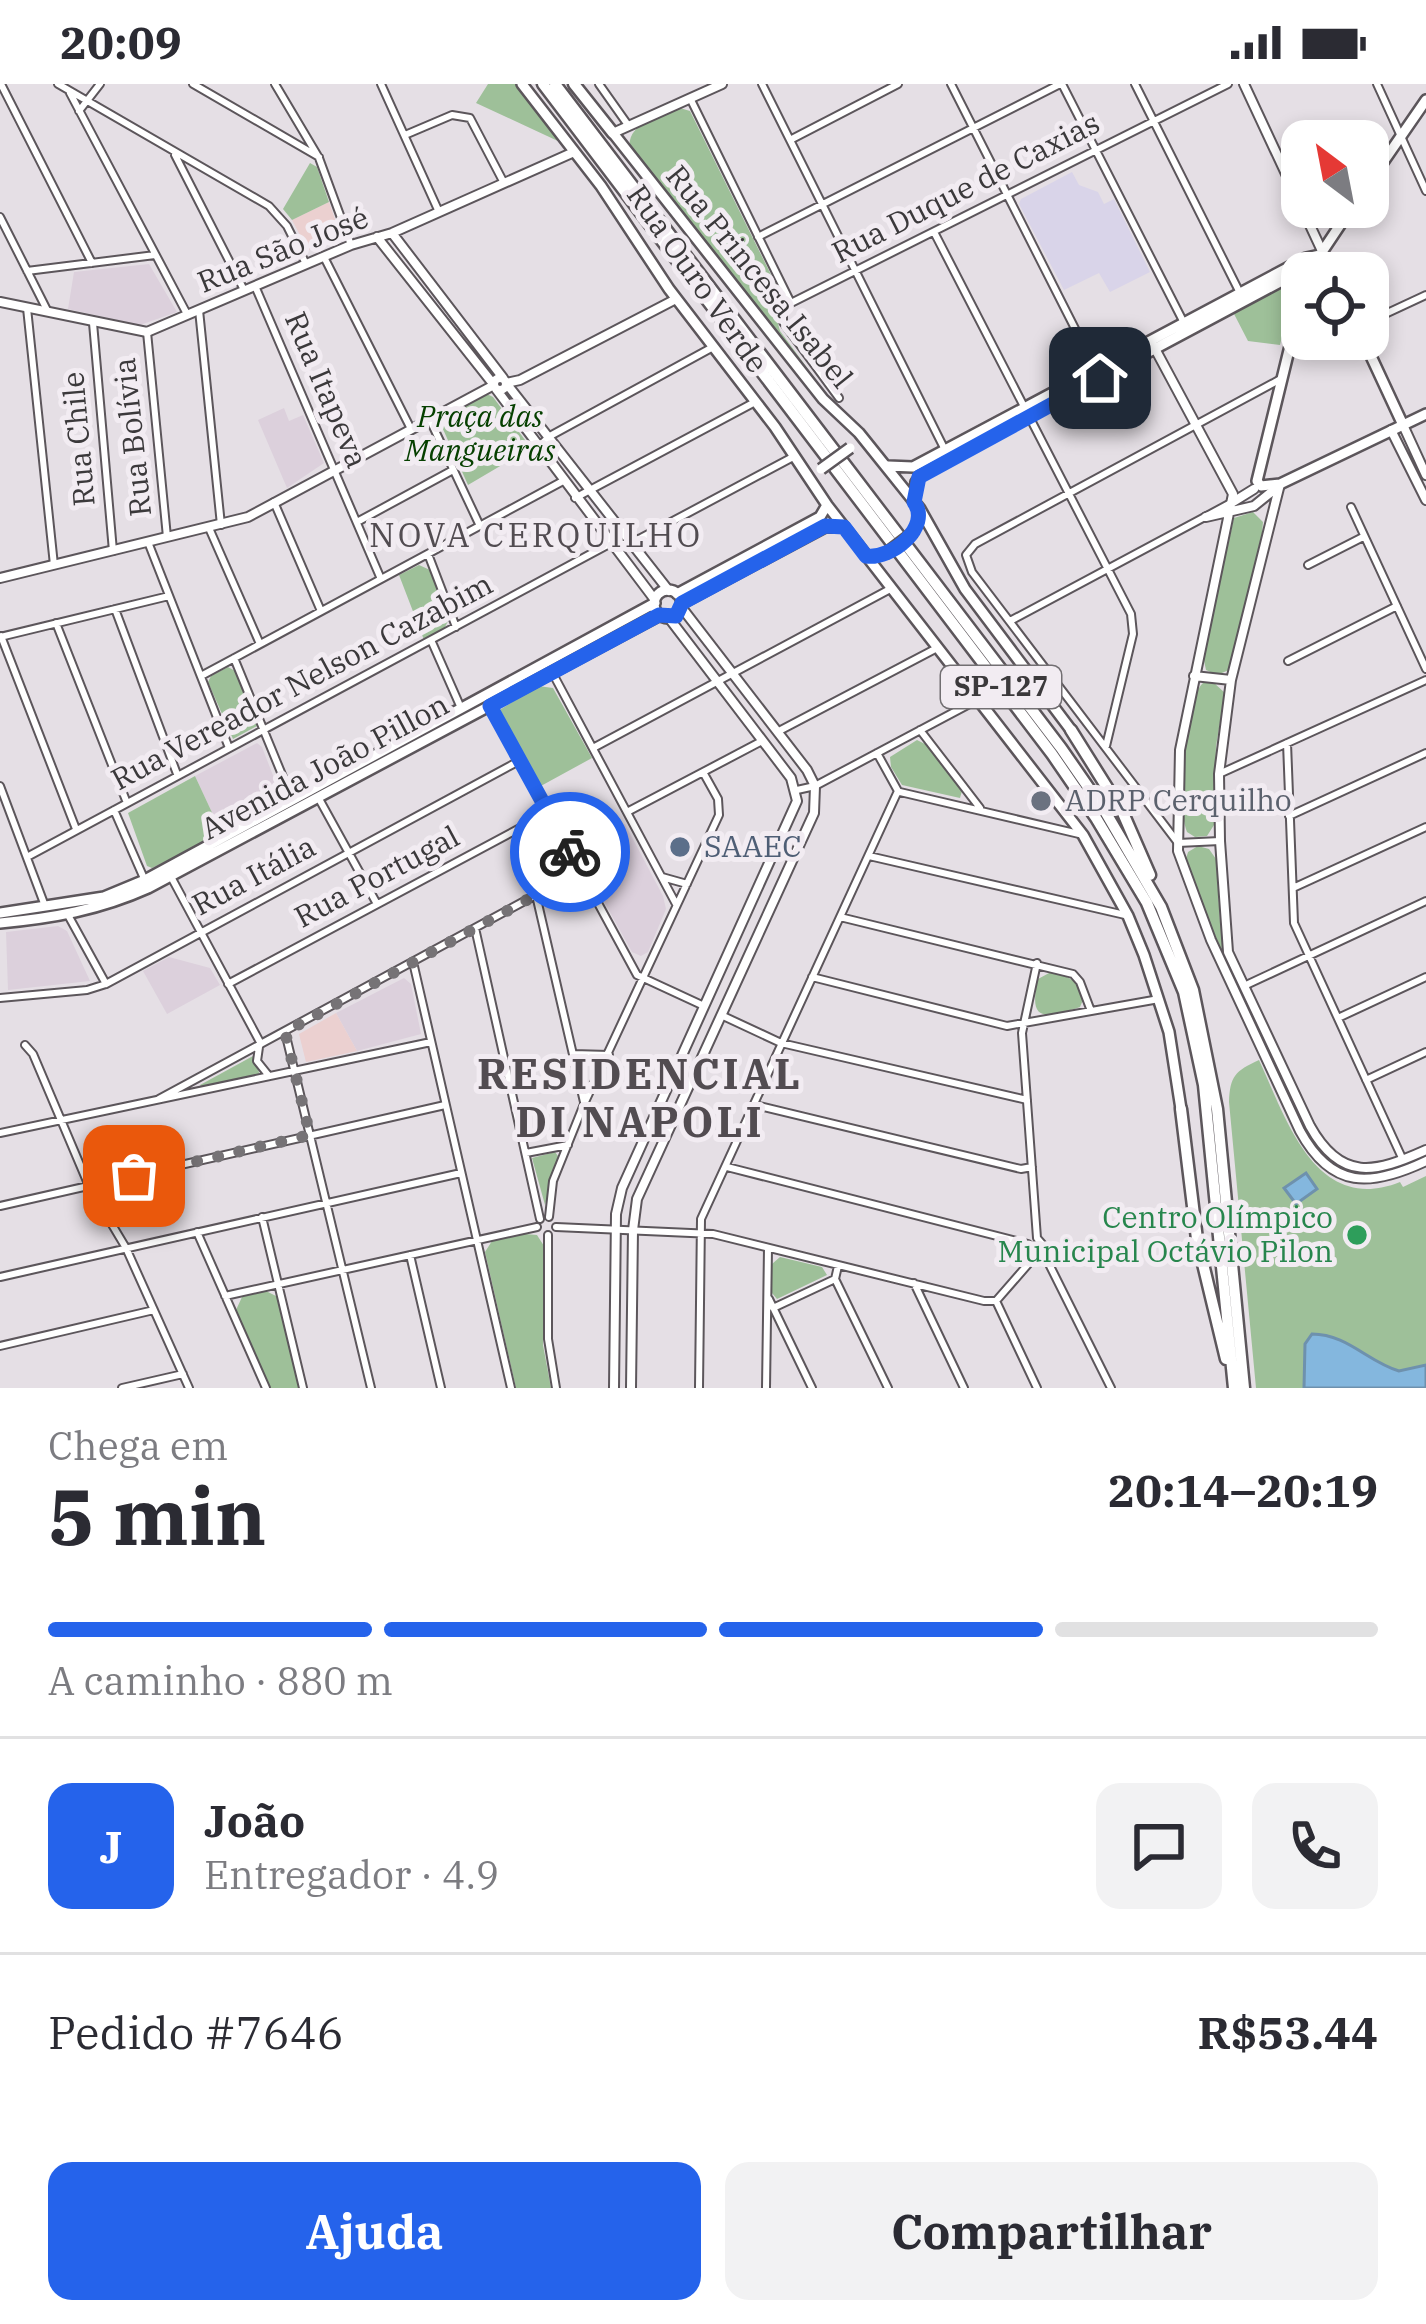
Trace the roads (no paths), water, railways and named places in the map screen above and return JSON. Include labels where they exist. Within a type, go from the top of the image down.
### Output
[{"type":"highway","name":"SP-127","points":[[543,84],[1052,754],[1147,903],[1173,960],[1200,1061],[1234,1388]]},
{"type":"highway","name":"SP-127","points":[[555,84],[1060,748],[1106,813],[1161,907],[1183,958],[1209,1057],[1244,1388]]},
{"type":"highway","points":[[574,84],[613,133]]},
{"type":"highway","points":[[1072,730],[1123,814],[1161,907]]},
{"type":"highway","points":[[1181,1108],[1197,1239],[1234,1388]]},
{"type":"main road","name":"Rua Ouro Verde","points":[[522,84],[610,198],[676,299],[827,505]]},
{"type":"main road","points":[[1389,153],[1426,100]]},
{"type":"main road","name":"Rua Princesa Isabel","points":[[613,133],[823,399],[872,447]]},
{"type":"main road","points":[[1153,345],[1240,293],[1281,276]]},
{"type":"main road","points":[[866,556],[885,554],[914,532],[920,521],[919,477],[1027,412],[1281,281]]},
{"type":"main road","points":[[1285,360],[1256,485],[1280,484],[1426,414]]},
{"type":"main road","points":[[1373,360],[1403,425]]},
{"type":"main road","points":[[886,466],[906,470],[1027,412]]},
{"type":"main road","points":[[1390,431],[1397,413]]},
{"type":"main road","points":[[814,487],[820,470],[850,448],[872,447],[917,505],[964,589],[1072,730]]},
{"type":"main road","points":[[678,599],[820,517],[827,505],[1083,835],[1128,916],[1159,999],[1181,1108]]},
{"type":"main road","points":[[678,599],[825,526],[844,527]]},
{"type":"main road","name":"Avenida João Pillon","points":[[464,715],[490,706],[655,602],[678,599]]},
{"type":"main road","name":"Avenida João Pillon","points":[[0,913],[68,915],[109,905],[550,669],[664,617],[678,599]]},
{"type":"main road","points":[[655,602],[664,617]]},
{"type":"main road","name":"Avenida João Pillon","points":[[0,923],[146,884]]},
{"type":"street","points":[[1,84],[92,263]]},
{"type":"street","points":[[80,111],[100,84]]},
{"type":"street","points":[[193,84],[320,158]]},
{"type":"street","points":[[275,84],[320,158],[351,245]]},
{"type":"street","points":[[381,84],[440,212]]},
{"type":"street","points":[[599,84],[628,126]]},
{"type":"street","points":[[613,133],[722,84]]},
{"type":"street","points":[[762,84],[945,449]]},
{"type":"street","points":[[790,140],[898,84]]},
{"type":"street","points":[[951,84],[1098,374]]},
{"type":"street","points":[[758,237],[1061,84],[1184,323]]},
{"type":"street","points":[[1135,84],[1240,293]]},
{"type":"street","name":"Rua Duque de Caxias","points":[[791,304],[1228,84]]},
{"type":"street","points":[[1244,84],[1316,239],[1317,252]]},
{"type":"street","points":[[1377,84],[1426,191]]},
{"type":"street","points":[[64,86],[274,210],[306,264]]},
{"type":"street","points":[[64,86],[188,315]]},
{"type":"street","points":[[690,98],[791,304]]},
{"type":"street","points":[[405,135],[452,115],[470,118],[504,183]]},
{"type":"street","points":[[173,151],[244,290]]},
{"type":"street","name":"Rua São José","points":[[147,332],[351,245],[397,231],[574,152]]},
{"type":"street","points":[[0,217],[49,313]]},
{"type":"street","points":[[397,231],[405,249],[678,599],[815,786],[814,813],[637,1198],[632,1388]]},
{"type":"street","points":[[934,232],[1111,569],[1133,623],[1106,747]]},
{"type":"street","points":[[377,237],[655,602]]},
{"type":"street","points":[[27,271],[155,255]]},
{"type":"street","points":[[324,256],[410,428]]},
{"type":"street","name":"Rua Itapeva","points":[[255,286],[381,579]]},
{"type":"street","points":[[1389,312],[1426,295]]},
{"type":"street","points":[[495,387],[495,379],[520,380],[676,299]]},
{"type":"street","points":[[0,302],[147,332]]},
{"type":"street","name":"Rua Princesa Isabel","points":[[791,304],[783,312],[783,322],[838,398]]},
{"type":"street","points":[[27,308],[54,565]]},
{"type":"street","points":[[199,310],[220,525]]},
{"type":"street","name":"Rua Chile","points":[[93,323],[113,551]]},
{"type":"street","name":"Rua Bolívia","points":[[147,332],[167,538]]},
{"type":"street","points":[[1153,345],[1231,486],[1226,534],[1180,750],[1178,843],[1185,876],[1326,1150],[1360,1169],[1426,1161]]},
{"type":"street","points":[[537,448],[550,436],[713,347]]},
{"type":"street","points":[[1178,843],[972,572],[966,555],[975,544],[1279,380]]},
{"type":"street","points":[[0,578],[220,525],[274,502],[428,417],[495,387]]},
{"type":"street","points":[[575,498],[755,401]]},
{"type":"street","points":[[428,417],[480,526]]},
{"type":"street","points":[[1403,425],[1426,475]]},
{"type":"street","points":[[1390,431],[1426,500]]},
{"type":"street","name":"Rua Vereador Nelson Cazabim","points":[[27,857],[611,543],[632,542],[794,457]]},
{"type":"street","points":[[357,522],[453,470]]},
{"type":"street","points":[[201,676],[562,482]]},
{"type":"street","points":[[1231,507],[1241,509],[1265,499],[1280,484]]},
{"type":"street","points":[[1239,988],[1225,940],[1219,774],[1231,680],[1280,484]]},
{"type":"street","points":[[1010,621],[1231,507],[1256,485],[1269,519]]},
{"type":"street","points":[[274,502],[321,611]]},
{"type":"street","points":[[1351,507],[1426,669]]},
{"type":"street","points":[[1206,517],[1215,519],[1226,534]]},
{"type":"street","points":[[209,528],[260,644]]},
{"type":"street","points":[[1308,566],[1364,536]]},
{"type":"street","points":[[148,542],[229,748]]},
{"type":"street","points":[[428,554],[456,626]]},
{"type":"street","points":[[593,748],[892,588]]},
{"type":"street","points":[[77,830],[1,636],[170,596]]},
{"type":"street","points":[[1288,661],[1397,606]]},
{"type":"street","points":[[115,609],[177,776]]},
{"type":"street","points":[[614,1388],[615,1230],[622,1188],[794,814],[797,790],[664,617]]},
{"type":"street","points":[[56,623],[127,803]]},
{"type":"street","points":[[431,640],[464,715]]},
{"type":"street","points":[[777,732],[940,646]]},
{"type":"street","points":[[234,658],[295,806]]},
{"type":"street","points":[[550,669],[677,906]]},
{"type":"street","points":[[1194,676],[1231,680]]},
{"type":"street","points":[[1219,774],[1426,680]]},
{"type":"street","points":[[797,790],[815,786],[980,698]]},
{"type":"street","points":[[490,706],[637,975],[705,1006]]},
{"type":"street","points":[[920,730],[980,808]]},
{"type":"street","points":[[627,812],[762,741]]},
{"type":"street","points":[[1287,743],[1294,923],[1406,1165]]},
{"type":"street","points":[[877,753],[898,791],[1083,835]]},
{"type":"street","points":[[1288,816],[1426,753]]},
{"type":"street","name":"Rua Itália","points":[[0,998],[106,984],[519,761]]},
{"type":"street","points":[[542,1221],[584,1104],[719,815],[718,799],[703,772]]},
{"type":"street","points":[[0,786],[49,911]]},
{"type":"street","points":[[699,1388],[701,1219],[898,791]]},
{"type":"street","points":[[316,794],[377,904]]},
{"type":"street","points":[[114,810],[146,884]]},
{"type":"street","name":"Rua Portugal","points":[[228,984],[548,813]]},
{"type":"street","points":[[1291,889],[1426,827]]},
{"type":"street","points":[[1178,843],[1220,841]]},
{"type":"street","points":[[868,856],[1128,916]]},
{"type":"street","points":[[159,1099],[580,871]]},
{"type":"street","points":[[168,873],[264,1043]]},
{"type":"street","points":[[662,877],[687,884]]},
{"type":"street","points":[[536,895],[584,1104]]},
{"type":"street","points":[[1239,988],[1426,901]]},
{"type":"street","points":[[68,915],[106,984]]},
{"type":"street","points":[[840,917],[1078,977],[1091,1011]]},
{"type":"street","points":[[475,928],[548,1235],[548,1339],[556,1388]]},
{"type":"street","points":[[413,962],[512,1388]]},
{"type":"street","points":[[996,1300],[1043,1243],[1037,1238],[1024,1023],[1036,963]]},
{"type":"street","points":[[812,977],[1007,1026],[1159,999]]},
{"type":"street","points":[[1337,1018],[1426,977]]},
{"type":"street","points":[[716,984],[732,991]]},
{"type":"street","points":[[721,1015],[782,1043],[1027,1100]]},
{"type":"street","points":[[695,1028],[712,1035]]},
{"type":"street","points":[[285,1032],[370,1388]]},
{"type":"street","points":[[0,1133],[431,1042]]},
{"type":"street","points":[[264,1043],[280,1044],[290,1056],[288,1069],[276,1076],[262,1071],[256,1061],[264,1043]]},
{"type":"street","points":[[25,1045],[189,1388]]},
{"type":"street","points":[[1366,1079],[1426,1052]]},
{"type":"street","points":[[573,1054],[609,1055]]},
{"type":"street","points":[[0,1207],[446,1105]]},
{"type":"street","points":[[755,1106],[1032,1167]]},
{"type":"street","points":[[526,1153],[568,1145]]},
{"type":"street","points":[[1406,1165],[1426,1150]]},
{"type":"street","points":[[727,1167],[1028,1244],[1039,1253],[1111,1388]]},
{"type":"street","points":[[0,1277],[461,1173]]},
{"type":"street","points":[[262,1217],[303,1388]]},
{"type":"street","points":[[225,1296],[542,1221],[556,1227],[701,1234],[996,1300]]},
{"type":"street","points":[[548,1235],[556,1227]]},
{"type":"street","points":[[196,1232],[266,1388]]},
{"type":"street","points":[[1028,1244],[1037,1238]]},
{"type":"street","points":[[766,1388],[768,1247]]},
{"type":"street","points":[[410,1255],[442,1388]]},
{"type":"street","points":[[838,1264],[835,1279],[887,1388]]},
{"type":"street","points":[[773,1307],[835,1279]]},
{"type":"street","points":[[914,1283],[964,1388]]},
{"type":"street","points":[[767,1296],[812,1388]]},
{"type":"street","points":[[996,1300],[1037,1388]]},
{"type":"street","points":[[0,1346],[154,1310]]},
{"type":"street","points":[[767,1342],[787,1336]]},
{"type":"street","points":[[122,1388],[183,1374]]},
{"type":"water","points":[[1306,1173],[1317,1189],[1296,1204],[1284,1188]]},
{"type":"water","points":[[1312,1334],[1347,1343],[1399,1371],[1426,1365],[1426,1388],[1304,1388],[1305,1344]]},
{"type":"place","name":"ADRP Cerquilho","points":[[1041,801]]},
{"type":"place","name":"SAAEC","points":[[680,847]]},
{"type":"place","name":"Centro Olímpico Municipal Octávio Pilon","points":[[1357,1235]]},
{"type":"district","name":"NOVA CERQUILHO","points":[[536,535]]},
{"type":"district","name":"RESIDENCIAL DI NAPOLI","points":[[640,1098]]},
{"type":"park label","name":"Praça das Mangueiras","points":[[480,434]]}]
